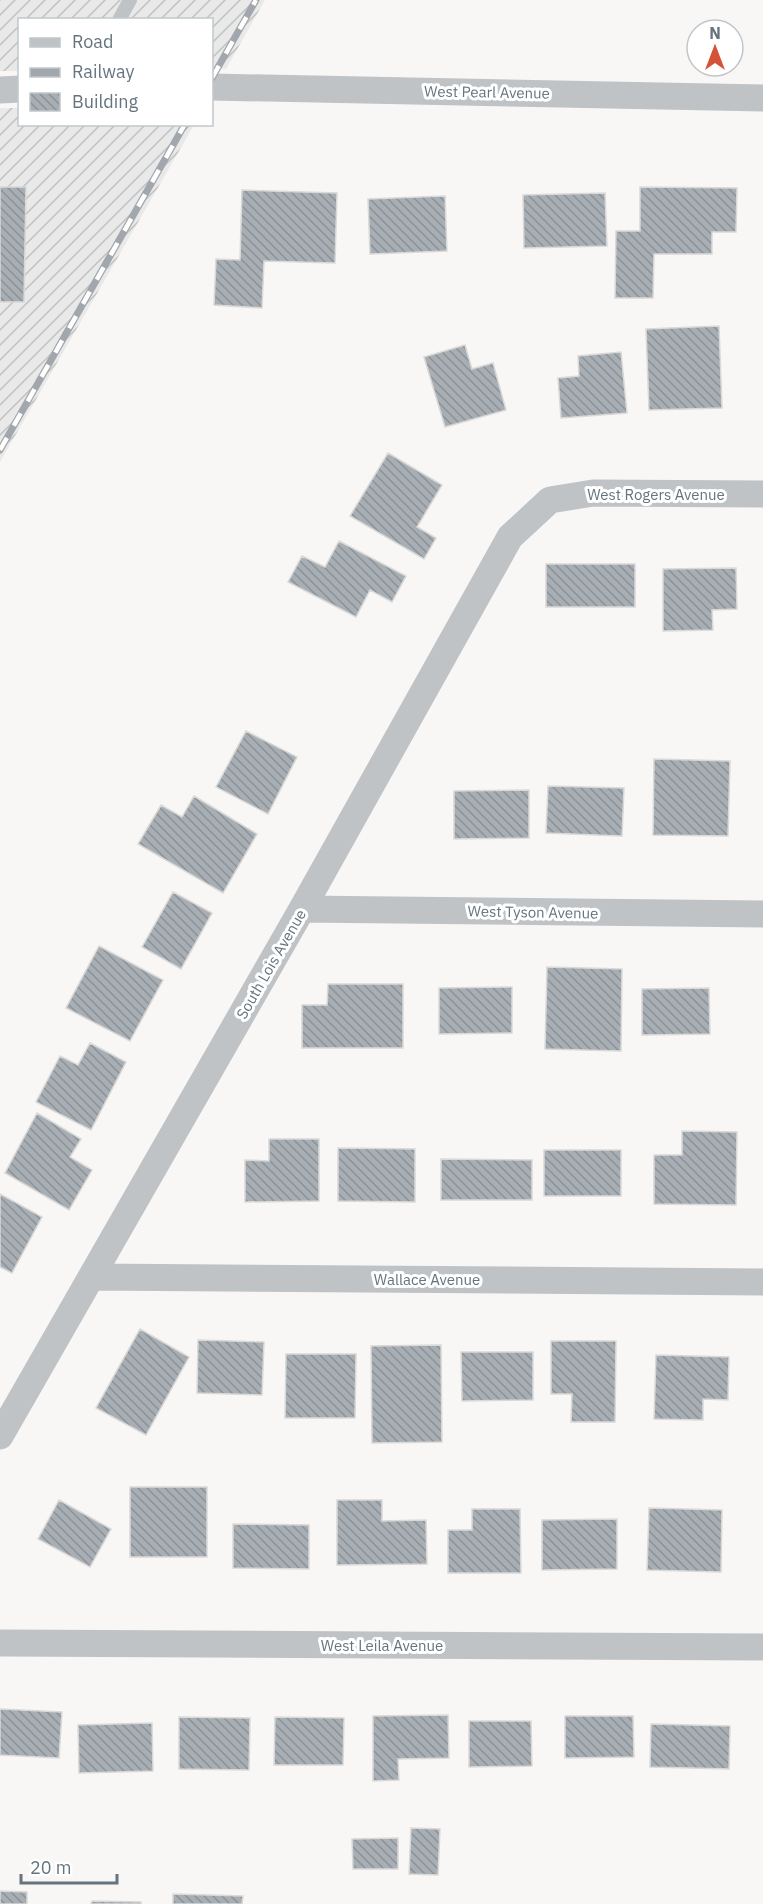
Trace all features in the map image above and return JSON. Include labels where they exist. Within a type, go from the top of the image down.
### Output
[{"type":"street","name":"West Pearl Avenue","points":[[213,87],[763,98]]},
{"type":"street","points":[[0,90],[18,90]]},
{"type":"street","name":"West Rogers Avenue","points":[[550,500],[593,493],[763,494]]},
{"type":"street","name":"South Lois Avenue","points":[[0,1436],[303,909],[510,537],[550,500]]},
{"type":"street","name":"West Tyson Avenue","points":[[303,909],[763,914]]},
{"type":"street","name":"Wallace Avenue","points":[[92,1276],[763,1282]]},
{"type":"street","name":"West Leila Avenue","points":[[0,1643],[763,1647]]},
{"type":"lane","points":[[120,18],[130,0]]},
{"type":"shaded area","points":[[0,0],[265,0],[226,69],[213,68],[213,18],[18,18],[18,71],[0,71]]},
{"type":"shaded area","points":[[0,108],[18,108],[18,126],[193,126],[0,462]]},
{"type":"building","points":[[0,187],[26,187],[24,302],[0,302]]},
{"type":"building","points":[[640,187],[737,188],[736,232],[712,232],[712,254],[654,254],[653,298],[615,298],[616,231],[640,231]]},
{"type":"building","points":[[242,190],[337,193],[335,263],[264,261],[262,308],[214,305],[216,259],[240,260]]},
{"type":"building","points":[[605,193],[607,246],[524,248],[523,195]]},
{"type":"building","points":[[445,196],[447,251],[370,254],[368,199]]},
{"type":"building","points":[[719,326],[722,408],[649,410],[646,329]]},
{"type":"building","points":[[465,345],[472,369],[493,363],[506,410],[445,427],[424,357]]},
{"type":"building","points":[[621,352],[627,413],[561,418],[558,378],[579,376],[578,356]]},
{"type":"building","points":[[388,453],[442,485],[417,527],[436,538],[424,559],[350,516]]},
{"type":"building","points":[[339,541],[406,576],[392,602],[370,590],[356,617],[288,582],[302,556],[325,567]]},
{"type":"building","points":[[546,564],[635,564],[635,607],[546,607]]},
{"type":"building","points":[[736,568],[737,609],[712,610],[713,630],[663,631],[663,569]]},
{"type":"building","points":[[246,731],[297,757],[268,814],[216,787]]},
{"type":"building","points":[[654,759],[730,761],[728,836],[653,835]]},
{"type":"building","points":[[548,786],[624,788],[622,836],[546,833]]},
{"type":"building","points":[[529,790],[529,838],[454,839],[454,791]]},
{"type":"building","points":[[194,796],[257,834],[223,893],[138,844],[161,805],[182,817]]},
{"type":"building","points":[[173,892],[212,913],[181,969],[142,947]]},
{"type":"building","points":[[99,946],[163,980],[130,1041],[66,1008]]},
{"type":"building","points":[[547,967],[622,969],[621,1051],[545,1049]]},
{"type":"building","points":[[328,984],[403,984],[403,1048],[302,1048],[302,1005],[327,1005]]},
{"type":"building","points":[[512,987],[512,1033],[439,1034],[439,988]]},
{"type":"building","points":[[709,988],[710,1034],[642,1035],[642,989]]},
{"type":"building","points":[[90,1043],[126,1062],[91,1130],[36,1102],[60,1056],[78,1065]]},
{"type":"building","points":[[37,1113],[81,1139],[70,1157],[92,1170],[69,1210],[5,1173]]},
{"type":"building","points":[[682,1131],[737,1132],[736,1205],[654,1204],[654,1155],[682,1155]]},
{"type":"building","points":[[269,1139],[319,1139],[319,1201],[245,1202],[245,1160],[269,1161]]},
{"type":"building","points":[[338,1148],[415,1149],[415,1202],[338,1201]]},
{"type":"building","points":[[544,1150],[621,1150],[621,1196],[544,1196]]},
{"type":"building","points":[[441,1159],[532,1160],[532,1200],[441,1200]]},
{"type":"building","points":[[0,1194],[42,1217],[12,1273],[0,1267]]},
{"type":"building","points":[[140,1329],[189,1357],[146,1435],[96,1408]]},
{"type":"building","points":[[198,1340],[264,1342],[262,1395],[197,1393]]},
{"type":"building","points":[[551,1341],[616,1341],[615,1422],[571,1422],[572,1394],[551,1394]]},
{"type":"building","points":[[441,1345],[442,1442],[372,1443],[371,1346]]},
{"type":"building","points":[[461,1352],[533,1352],[533,1400],[462,1401]]},
{"type":"building","points":[[286,1354],[356,1354],[355,1418],[285,1418]]},
{"type":"building","points":[[656,1355],[729,1357],[728,1400],[703,1399],[703,1420],[654,1419]]},
{"type":"building","points":[[130,1487],[207,1487],[207,1557],[130,1557]]},
{"type":"building","points":[[59,1500],[111,1529],[90,1567],[38,1539]]},
{"type":"building","points":[[337,1500],[382,1500],[382,1521],[426,1520],[427,1564],[337,1565]]},
{"type":"building","points":[[649,1508],[722,1510],[721,1572],[647,1570]]},
{"type":"building","points":[[472,1509],[520,1509],[521,1573],[448,1573],[448,1530],[472,1530]]},
{"type":"building","points":[[617,1519],[617,1569],[542,1570],[542,1520]]},
{"type":"building","points":[[233,1524],[309,1525],[309,1569],[233,1568]]},
{"type":"building","points":[[0,1709],[62,1712],[59,1758],[0,1755]]},
{"type":"building","points":[[448,1715],[449,1758],[398,1759],[399,1780],[373,1781],[373,1716]]},
{"type":"building","points":[[565,1716],[633,1716],[634,1757],[565,1758]]},
{"type":"building","points":[[179,1717],[250,1718],[249,1770],[179,1769]]},
{"type":"building","points":[[275,1717],[344,1718],[343,1765],[274,1765]]},
{"type":"building","points":[[469,1721],[531,1721],[532,1766],[469,1767]]},
{"type":"building","points":[[152,1723],[153,1771],[79,1773],[78,1725]]},
{"type":"building","points":[[651,1724],[730,1726],[729,1769],[650,1767]]},
{"type":"building","points":[[411,1828],[440,1829],[438,1875],[409,1874]]},
{"type":"building","points":[[398,1838],[398,1869],[353,1869],[352,1839]]},
{"type":"building","points":[[0,1891],[27,1892],[27,1904],[0,1904]]},
{"type":"building","points":[[173,1894],[243,1896],[242,1904],[173,1904]]},
{"type":"building","points":[[92,1901],[141,1902],[141,1904],[91,1904]]},
{"type":"railway","points":[[213,76],[256,0]]},
{"type":"railway","points":[[0,450],[184,126]]}]
